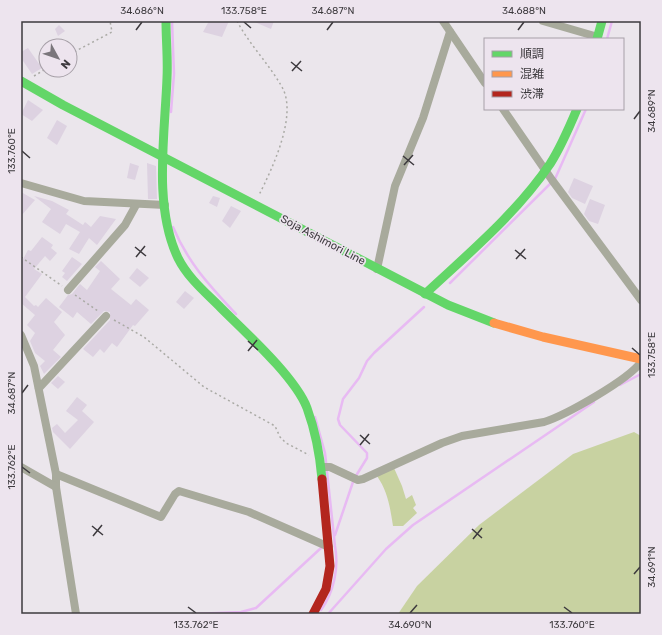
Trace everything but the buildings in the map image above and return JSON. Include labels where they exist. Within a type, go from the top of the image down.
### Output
[{"type":"street","points":[[166,21],[167,77],[163,157],[168,232],[178,258],[189,276],[253,340],[293,384],[307,408],[324,465],[330,566],[326,589],[313,614]]},
{"type":"street","points":[[443,21],[484,82]]},
{"type":"street","points":[[543,21],[598,38],[602,21]]},
{"type":"street","points":[[377,269],[395,186],[423,118],[450,32]]},
{"type":"street","name":"Soja Ashimori Line","points":[[22,83],[425,294],[475,317],[506,328],[539,337],[641,359]]},
{"type":"street","points":[[504,110],[545,170],[641,300]]},
{"type":"street","points":[[425,294],[517,205],[545,170],[567,133],[577,110]]},
{"type":"street","points":[[21,183],[84,201],[136,205],[165,205]]},
{"type":"street","points":[[68,290],[125,225],[136,205]]},
{"type":"street","points":[[39,388],[106,316]]},
{"type":"street","points":[[21,335],[34,366],[56,474],[56,487],[76,614]]},
{"type":"street","points":[[324,465],[355,479],[462,436],[544,422],[556,418],[617,383],[636,370],[641,362]]},
{"type":"street","points":[[21,467],[56,487]]},
{"type":"street","points":[[56,474],[161,517],[175,494],[179,491],[249,512],[329,547]]},
{"type":"path","points":[[78,50],[112,32],[110,21]]},
{"type":"path","points":[[237,21],[283,88],[287,104],[287,119],[270,172],[255,205]]},
{"type":"path","points":[[22,83],[38,74]]},
{"type":"path","points":[[21,257],[106,316],[144,337],[204,387],[277,427],[280,437],[286,443],[324,465]]},
{"type":"green space","points":[[634,432],[641,436],[641,614],[398,614],[417,586],[479,525],[573,454]]},
{"type":"green space","points":[[394,468],[406,499],[412,495],[416,505],[413,508],[417,513],[403,526],[393,526],[390,506],[381,482],[377,476]]},
{"type":"waterway","points":[[171,112],[174,74],[172,21]]},
{"type":"waterway","points":[[607,38],[612,21]]},
{"type":"waterway","points":[[450,283],[555,179],[586,110]]},
{"type":"waterway","points":[[173,227],[179,240],[200,274],[236,314]]},
{"type":"waterway","points":[[335,535],[354,479],[367,458],[367,453],[340,425],[338,419],[343,399],[359,378],[367,361],[374,353],[424,307]]},
{"type":"waterway","points":[[620,385],[641,374]]},
{"type":"waterway","points":[[328,614],[386,549],[413,525],[594,402]]},
{"type":"waterway","points":[[315,417],[325,453],[336,554],[336,571],[332,588],[321,610]]},
{"type":"waterway","points":[[194,614],[241,612],[256,608],[321,548]]},
{"type":"traffic: fast","points":[[166,21],[167,71],[162,170],[165,216],[170,238],[178,258],[192,278],[269,356],[281,369],[301,396],[310,416],[315,434],[322,479]]},
{"type":"traffic: fast","points":[[597,38],[602,21]]},
{"type":"traffic: fast","points":[[21,81],[63,105],[448,305],[494,323]]},
{"type":"traffic: fast","points":[[425,294],[475,248],[507,216],[537,182],[558,151],[577,110]]},
{"type":"traffic: slow","points":[[494,323],[543,337],[641,359]]},
{"type":"traffic: jam","points":[[313,614],[326,589],[330,566],[322,479]]}]
